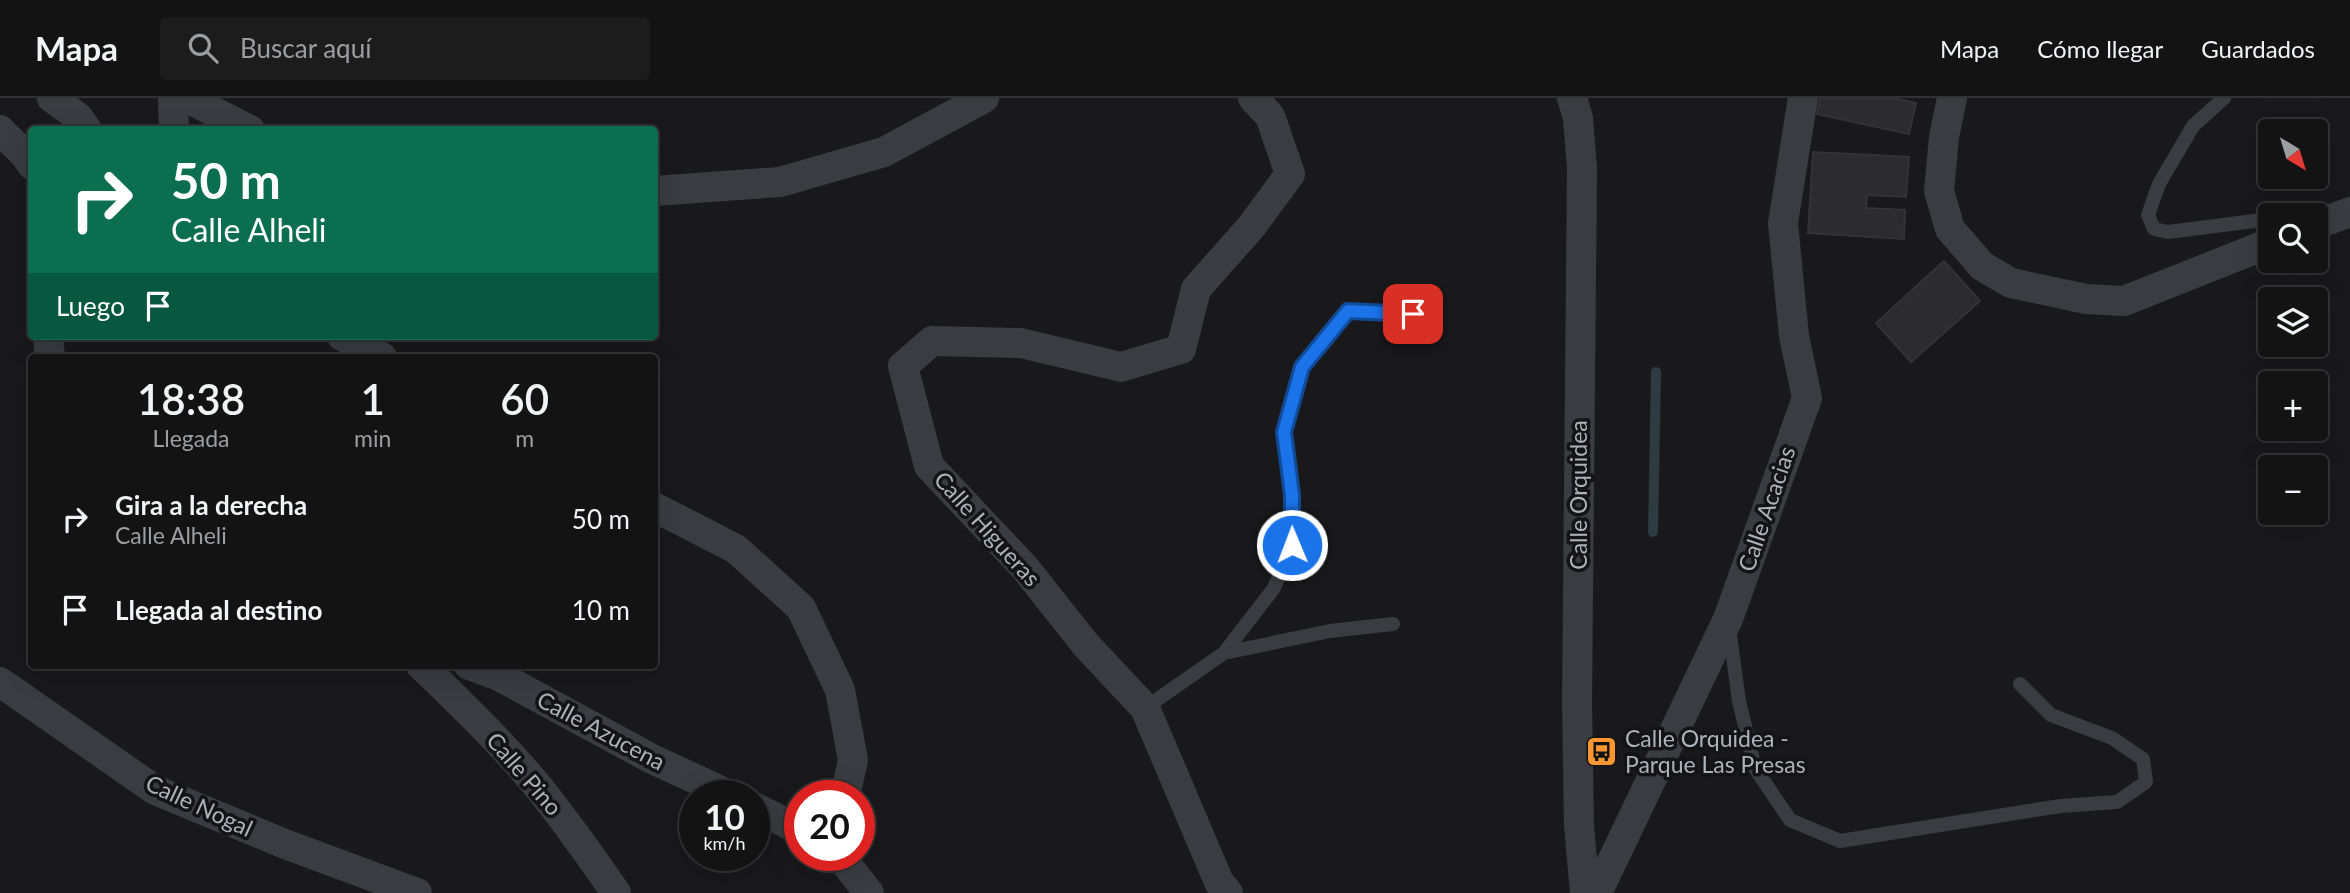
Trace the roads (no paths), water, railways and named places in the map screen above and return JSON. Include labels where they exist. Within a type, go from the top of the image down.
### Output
[{"type":"street","points":[[52,98],[78,117],[84,126]]},
{"type":"street","points":[[173,98],[174,126]]},
{"type":"street","points":[[187,98],[242,126]]},
{"type":"street","points":[[658,191],[780,182],[884,152],[984,98]]},
{"type":"street","name":"Calle Higueras","points":[[1228,893],[1219,882],[1145,708],[1086,645],[1025,568],[929,466],[904,366],[932,341],[1021,343],[1121,367],[1181,349],[1196,289],[1251,227],[1290,174],[1270,116],[1253,98]]},
{"type":"street","name":"Calle Orquidea","points":[[1572,98],[1578,118],[1582,169],[1577,702],[1579,826],[1585,893]]},
{"type":"street","name":"Calle Acacias","points":[[1597,893],[1728,619],[1807,398],[1794,336],[1783,223],[1804,98]]},
{"type":"street","points":[[1952,98],[1944,137],[1940,191],[1950,229],[1982,266],[2011,283],[2086,299],[2124,301],[2258,248]]},
{"type":"street","points":[[0,130],[28,159]]},
{"type":"street","points":[[2328,220],[2350,212]]},
{"type":"street","points":[[350,340],[376,354]]},
{"type":"street","points":[[658,509],[736,549],[801,607],[840,690],[853,760],[849,780]]},
{"type":"street","name":"Calle Pino","points":[[425,669],[538,787],[616,893]]},
{"type":"street","name":"Calle Azucena","points":[[480,669],[499,676],[652,759],[697,780]]},
{"type":"street","name":"Calle Nogal","points":[[0,682],[155,790],[285,844],[417,893]]},
{"type":"street","points":[[852,871],[869,893]]},
{"type":"lane","points":[[2224,98],[2193,126],[2159,184],[2148,215],[2154,229],[2168,232],[2258,221]]},
{"type":"lane","points":[[1145,708],[1224,653],[1274,588],[1292,545],[1292,495],[1284,432],[1302,367],[1348,311],[1435,314]]},
{"type":"lane","points":[[1728,619],[1739,701],[1755,768],[1790,820],[1840,841],[2060,806],[2117,802],[2146,782],[2143,759],[2112,738],[2051,715],[2020,684]]},
{"type":"lane","points":[[1224,653],[1331,631],[1393,624]]},
{"type":"waterway","points":[[1653,532],[1656,372]]},
{"type":"place","name":"Calle Orquidea - Parque Las Presas","points":[[1602,752]]}]
